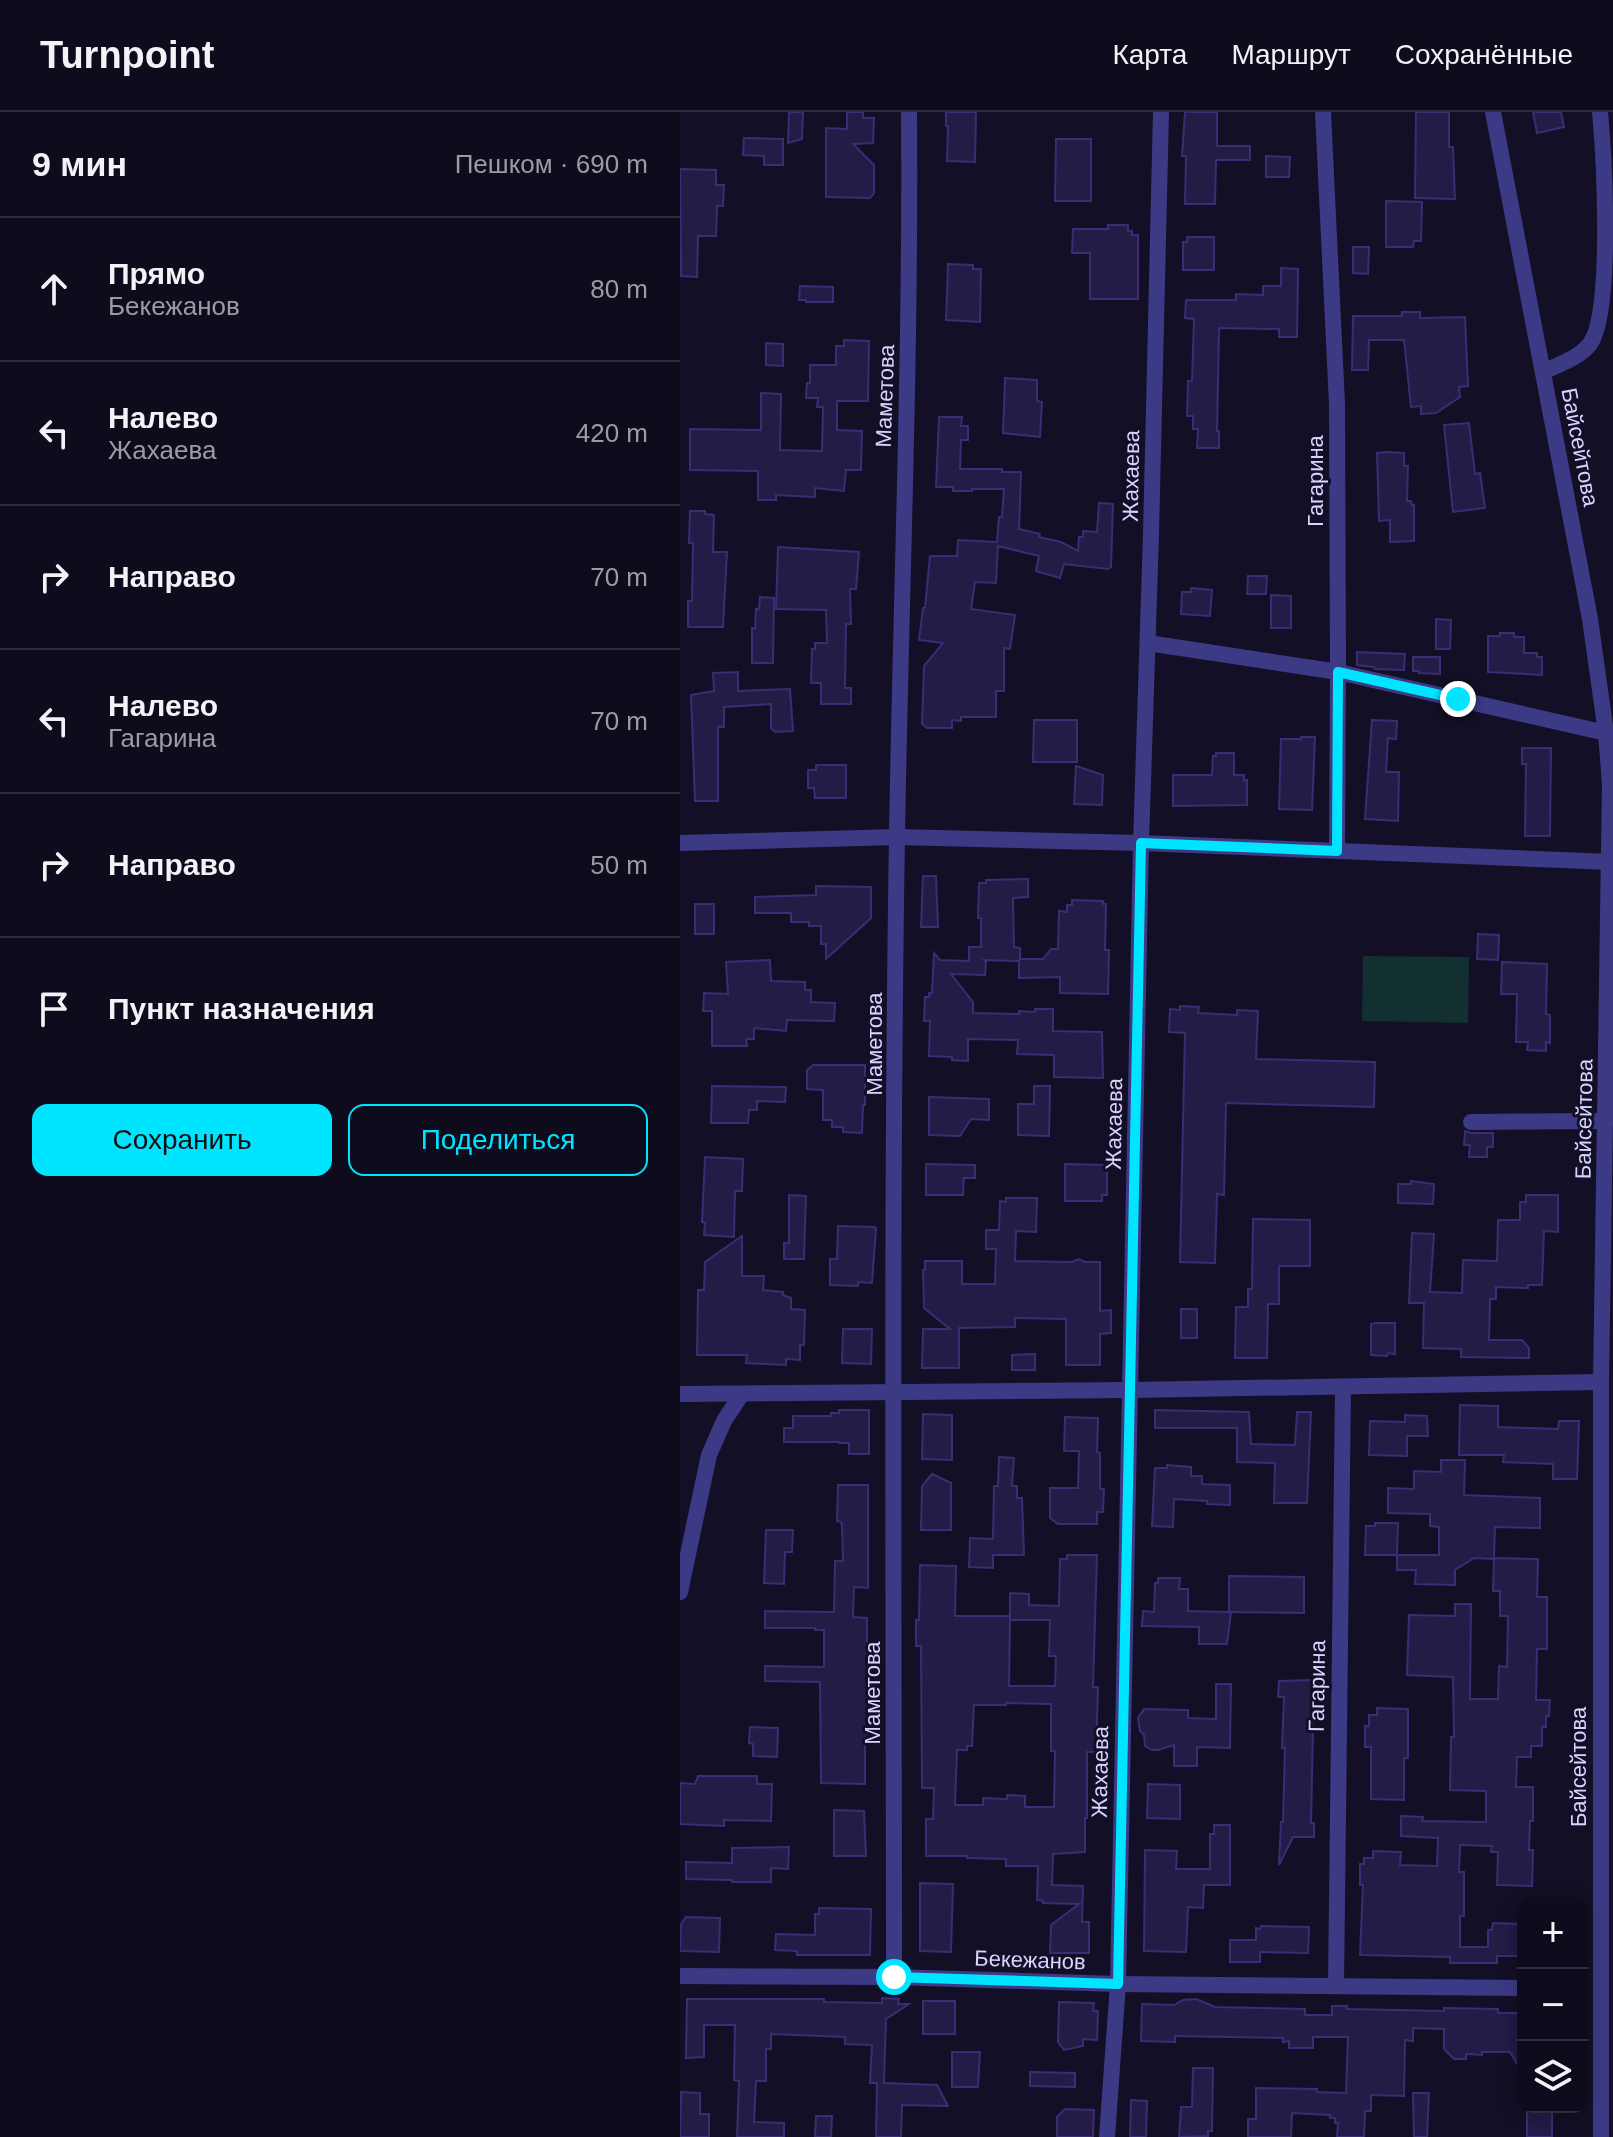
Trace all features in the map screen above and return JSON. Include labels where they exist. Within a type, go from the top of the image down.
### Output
[{"type":"street","name":"Маметова","points":[[894,1977],[897,837],[909,335],[909,112]]},
{"type":"street","name":"Жахаева","points":[[1107,2137],[1118,1984],[1141,843],[1161,112]]},
{"type":"street","name":"Гагарина","points":[[1323,112],[1337,404],[1337,851]]},
{"type":"street","name":"Байсейтова","points":[[1493,112],[1590,619],[1611,784],[1601,1382],[1607,1918],[1591,1988],[1601,2137]]},
{"type":"street","points":[[1543,372],[1575,356],[1590,344],[1596,332],[1604,265],[1600,112]]},
{"type":"street","points":[[1148,643],[1338,672],[1606,733]]},
{"type":"street","points":[[680,843],[897,837],[1141,843],[1610,862]]},
{"type":"street","points":[[1471,1122],[1606,1121]]},
{"type":"street","points":[[680,1394],[1601,1382]]},
{"type":"street","name":"Гагарина","points":[[1336,1986],[1343,1387]]},
{"type":"street","points":[[680,1592],[709,1455],[724,1421],[741,1395]]},
{"type":"street","name":"Бекежанов","points":[[680,1976],[1517,1988]]},
{"type":"green space","points":[[1363,956],[1469,957],[1468,1023],[1362,1021]]},
{"type":"building","points":[[789,112],[803,112],[802,139],[788,143]]},
{"type":"building","points":[[847,112],[863,112],[863,118],[874,118],[873,143],[853,144],[874,165],[874,193],[870,198],[826,197],[826,128],[847,129]]},
{"type":"building","points":[[946,112],[976,112],[975,162],[947,161]]},
{"type":"building","points":[[1185,112],[1217,112],[1217,146],[1250,146],[1250,160],[1216,160],[1215,204],[1185,204],[1186,156],[1182,156]]},
{"type":"building","points":[[1416,112],[1449,112],[1449,147],[1453,147],[1455,199],[1415,198]]},
{"type":"building","points":[[1533,112],[1561,112],[1564,127],[1537,133]]},
{"type":"building","points":[[744,138],[783,139],[783,165],[764,165],[764,156],[743,155]]},
{"type":"building","points":[[1056,139],[1091,139],[1091,201],[1055,201]]},
{"type":"building","points":[[1266,156],[1290,157],[1289,177],[1266,177]]},
{"type":"building","points":[[680,169],[716,170],[716,185],[724,185],[723,206],[717,206],[716,236],[698,236],[697,277],[681,276]]},
{"type":"building","points":[[1386,201],[1422,202],[1421,241],[1414,241],[1413,247],[1386,247]]},
{"type":"building","points":[[1108,225],[1128,225],[1132,235],[1138,235],[1138,299],[1090,299],[1090,253],[1072,253],[1073,229],[1108,229]]},
{"type":"building","points":[[1187,237],[1214,237],[1214,270],[1183,270],[1183,242],[1187,242]]},
{"type":"building","points":[[1353,247],[1369,247],[1368,274],[1353,273]]},
{"type":"building","points":[[948,264],[973,265],[973,269],[981,269],[980,322],[946,320]]},
{"type":"building","points":[[1281,268],[1298,269],[1297,337],[1279,337],[1279,329],[1219,328],[1219,448],[1197,448],[1198,429],[1193,429],[1193,416],[1187,416],[1188,381],[1192,381],[1194,319],[1185,318],[1186,300],[1236,300],[1236,294],[1263,295],[1263,286],[1281,286]]},
{"type":"building","points":[[800,286],[833,287],[833,302],[799,300]]},
{"type":"building","points":[[1402,312],[1420,312],[1420,318],[1465,317],[1468,386],[1459,387],[1460,397],[1436,413],[1421,414],[1421,406],[1411,407],[1404,340],[1369,340],[1368,370],[1352,370],[1353,316],[1402,316]]},
{"type":"building","points":[[844,340],[869,341],[868,401],[837,401],[837,430],[862,431],[861,470],[846,470],[844,491],[815,488],[815,497],[776,495],[776,500],[758,500],[758,471],[690,470],[690,429],[761,430],[761,393],[781,394],[780,450],[822,451],[823,407],[817,407],[818,398],[806,398],[810,365],[836,365],[836,346],[844,346]]},
{"type":"building","points":[[766,343],[783,344],[783,366],[766,365]]},
{"type":"building","points":[[1005,378],[1037,380],[1037,401],[1042,402],[1040,437],[1003,433]]},
{"type":"building","points":[[939,417],[962,417],[961,426],[968,426],[968,440],[961,440],[960,469],[1021,472],[1019,529],[1040,534],[1039,537],[1061,542],[1078,551],[1079,537],[1083,537],[1083,531],[1097,532],[1099,503],[1113,504],[1111,567],[1108,569],[1064,564],[1060,578],[1036,571],[1039,556],[998,546],[996,583],[975,582],[971,609],[1015,615],[1010,649],[1004,648],[1004,691],[996,691],[996,717],[961,717],[961,721],[952,720],[952,728],[927,728],[922,724],[924,666],[943,643],[919,640],[930,556],[957,556],[958,540],[997,542],[1004,489],[953,491],[953,487],[936,487]]},
{"type":"building","points":[[1469,423],[1475,474],[1480,473],[1485,508],[1453,512],[1444,425]]},
{"type":"building","points":[[1377,453],[1404,453],[1404,466],[1408,466],[1407,501],[1414,505],[1414,541],[1390,542],[1390,520],[1379,521]]},
{"type":"building","points":[[690,511],[705,511],[705,514],[714,515],[713,552],[727,552],[723,627],[688,627],[688,601],[692,601],[693,543],[689,543]]},
{"type":"building","points":[[778,547],[859,552],[856,589],[850,589],[851,624],[846,624],[845,688],[851,688],[851,704],[821,704],[821,683],[811,683],[812,649],[815,649],[815,643],[827,643],[826,610],[776,609]]},
{"type":"building","points":[[1248,576],[1267,576],[1266,594],[1247,594]]},
{"type":"building","points":[[1191,588],[1212,590],[1210,616],[1181,614],[1182,592],[1191,592]]},
{"type":"building","points":[[1271,595],[1291,596],[1291,628],[1271,628]]},
{"type":"building","points":[[760,597],[774,598],[773,663],[752,663],[752,628],[755,629]]},
{"type":"building","points":[[1436,619],[1451,620],[1450,649],[1436,649]]},
{"type":"building","points":[[1500,633],[1524,637],[1524,653],[1537,653],[1537,657],[1542,657],[1542,675],[1488,672],[1488,636],[1500,636]]},
{"type":"building","points":[[1357,652],[1405,654],[1404,670],[1357,665]]},
{"type":"building","points":[[1413,657],[1440,657],[1440,674],[1413,671]]},
{"type":"building","points":[[738,672],[738,691],[790,689],[793,731],[775,732],[771,728],[771,704],[724,707],[724,727],[718,727],[718,801],[695,801],[691,695],[714,691],[713,673]]},
{"type":"building","points":[[1034,720],[1077,720],[1077,762],[1033,762]]},
{"type":"building","points":[[1372,720],[1397,721],[1396,739],[1388,738],[1386,772],[1399,772],[1398,821],[1365,819]]},
{"type":"building","points":[[1315,737],[1312,810],[1279,809],[1281,739]]},
{"type":"building","points":[[1522,748],[1551,748],[1550,836],[1525,836],[1526,764],[1522,764]]},
{"type":"building","points":[[1216,753],[1234,753],[1234,775],[1244,775],[1244,781],[1247,780],[1247,805],[1173,806],[1173,775],[1212,775],[1213,756]]},
{"type":"building","points":[[816,765],[846,765],[846,798],[815,798],[814,788],[808,788],[808,770],[816,770]]},
{"type":"building","points":[[1076,766],[1103,775],[1102,805],[1074,804]]},
{"type":"building","points":[[923,876],[936,876],[938,927],[921,927]]},
{"type":"building","points":[[1028,879],[1028,897],[1013,898],[1014,947],[1020,948],[1020,959],[1043,959],[1051,949],[1058,949],[1059,911],[1067,912],[1067,905],[1072,905],[1072,900],[1103,901],[1106,904],[1105,950],[1109,950],[1108,994],[1060,993],[1060,977],[1019,978],[1019,961],[984,960],[985,975],[951,974],[973,1002],[973,1013],[1019,1014],[1019,1011],[1053,1009],[1053,1031],[1102,1032],[1103,1078],[1054,1077],[1054,1055],[1017,1054],[1018,1040],[968,1039],[968,1061],[929,1056],[930,1021],[924,1021],[925,997],[932,993],[934,953],[940,960],[969,961],[969,947],[981,947],[979,883],[986,883],[986,880]]},
{"type":"building","points":[[816,886],[871,887],[871,918],[826,959],[826,944],[821,944],[821,926],[791,922],[791,913],[755,913],[755,897],[816,895]]},
{"type":"building","points":[[695,904],[714,904],[714,934],[695,934]]},
{"type":"building","points":[[1478,934],[1499,935],[1498,960],[1477,959]]},
{"type":"building","points":[[770,960],[771,981],[805,982],[805,990],[811,990],[811,1002],[835,1003],[834,1021],[787,1020],[786,1031],[754,1028],[754,1039],[746,1039],[747,1046],[712,1046],[712,1011],[703,1011],[704,993],[728,994],[726,962]]},
{"type":"building","points":[[1502,962],[1547,964],[1546,1014],[1550,1015],[1550,1043],[1546,1042],[1546,1051],[1527,1050],[1528,1042],[1516,1042],[1517,994],[1501,994]]},
{"type":"building","points":[[1180,1006],[1199,1007],[1198,1013],[1237,1015],[1237,1010],[1258,1011],[1256,1059],[1375,1062],[1374,1107],[1226,1103],[1224,1195],[1217,1194],[1215,1263],[1180,1262],[1185,1033],[1169,1032],[1170,1009],[1180,1010]]},
{"type":"building","points":[[813,1065],[865,1065],[862,1133],[843,1132],[843,1127],[832,1127],[832,1120],[823,1120],[823,1090],[807,1089],[807,1070]]},
{"type":"building","points":[[712,1086],[786,1087],[785,1102],[757,1101],[757,1110],[749,1110],[748,1123],[711,1123]]},
{"type":"building","points":[[1034,1086],[1050,1086],[1049,1136],[1018,1135],[1018,1104],[1034,1104]]},
{"type":"building","points":[[929,1097],[989,1099],[989,1120],[971,1119],[960,1136],[929,1135]]},
{"type":"building","points":[[1465,1131],[1493,1133],[1493,1147],[1487,1147],[1487,1157],[1469,1157],[1470,1145],[1464,1145]]},
{"type":"building","points":[[705,1157],[743,1159],[742,1191],[735,1191],[734,1237],[704,1235]]},
{"type":"building","points":[[926,1164],[975,1165],[975,1178],[964,1178],[963,1195],[926,1195]]},
{"type":"building","points":[[1065,1164],[1107,1165],[1107,1195],[1102,1195],[1102,1201],[1065,1201]]},
{"type":"building","points":[[1411,1181],[1434,1184],[1433,1204],[1398,1203],[1398,1184],[1411,1184]]},
{"type":"building","points":[[789,1195],[806,1196],[804,1259],[784,1259],[784,1243],[789,1243]]},
{"type":"building","points":[[1526,1195],[1558,1195],[1558,1232],[1544,1231],[1542,1285],[1496,1287],[1496,1299],[1490,1299],[1489,1340],[1522,1340],[1529,1348],[1529,1358],[1461,1357],[1461,1349],[1423,1348],[1424,1303],[1409,1303],[1412,1233],[1434,1234],[1430,1292],[1462,1293],[1463,1260],[1497,1261],[1498,1220],[1520,1220],[1520,1202],[1526,1202]]},
{"type":"building","points":[[1006,1198],[1037,1198],[1036,1232],[1016,1231],[1015,1261],[1072,1262],[1079,1259],[1100,1262],[1100,1311],[1111,1310],[1111,1333],[1100,1334],[1100,1365],[1066,1365],[1066,1319],[1015,1318],[1015,1327],[959,1328],[959,1368],[922,1368],[923,1329],[950,1329],[924,1308],[925,1261],[962,1261],[962,1284],[995,1284],[996,1249],[986,1249],[986,1230],[999,1230],[1000,1201],[1006,1202]]},
{"type":"building","points":[[1253,1219],[1310,1220],[1310,1266],[1279,1266],[1279,1304],[1268,1304],[1267,1358],[1235,1358],[1236,1307],[1248,1307],[1248,1289],[1252,1289]]},
{"type":"building","points":[[838,1226],[876,1228],[872,1283],[830,1285],[830,1259],[837,1259]]},
{"type":"building","points":[[742,1236],[742,1276],[764,1276],[763,1290],[783,1292],[791,1298],[791,1309],[805,1310],[804,1345],[800,1345],[800,1360],[786,1359],[786,1365],[746,1363],[747,1355],[697,1355],[698,1290],[704,1290],[705,1262]]},
{"type":"building","points":[[1181,1309],[1197,1309],[1197,1338],[1181,1338]]},
{"type":"building","points":[[1395,1323],[1395,1354],[1371,1355],[1371,1324]]},
{"type":"building","points":[[843,1329],[872,1329],[871,1364],[842,1363]]},
{"type":"building","points":[[1035,1354],[1035,1370],[1012,1370],[1012,1355]]},
{"type":"building","points":[[1460,1405],[1498,1406],[1498,1427],[1558,1429],[1559,1421],[1579,1421],[1577,1479],[1553,1479],[1553,1464],[1503,1462],[1504,1455],[1459,1455]]},
{"type":"building","points":[[839,1410],[869,1410],[869,1454],[849,1454],[849,1443],[784,1442],[784,1428],[793,1428],[793,1416],[831,1416]]},
{"type":"building","points":[[1155,1410],[1249,1412],[1251,1444],[1295,1445],[1297,1412],[1311,1412],[1307,1503],[1274,1503],[1275,1463],[1237,1462],[1237,1428],[1155,1428]]},
{"type":"building","points":[[923,1414],[952,1415],[952,1460],[922,1459]]},
{"type":"building","points":[[1405,1415],[1427,1416],[1428,1436],[1407,1436],[1407,1456],[1369,1455],[1370,1421],[1405,1422]]},
{"type":"building","points":[[1065,1417],[1098,1418],[1100,1489],[1104,1489],[1103,1512],[1097,1512],[1097,1524],[1058,1524],[1050,1518],[1050,1488],[1078,1488],[1079,1451],[1064,1451]]},
{"type":"building","points":[[999,1457],[1014,1458],[1012,1486],[1017,1486],[1017,1498],[1022,1498],[1024,1555],[993,1555],[993,1568],[969,1567],[970,1538],[993,1539],[994,1486],[998,1486]]},
{"type":"building","points":[[1441,1460],[1465,1460],[1464,1495],[1540,1498],[1540,1528],[1495,1527],[1494,1558],[1538,1559],[1537,1597],[1547,1597],[1547,1649],[1537,1649],[1536,1700],[1550,1700],[1549,1716],[1546,1716],[1546,1727],[1542,1727],[1542,1746],[1531,1746],[1531,1757],[1517,1757],[1516,1787],[1533,1787],[1529,1850],[1533,1850],[1532,1886],[1497,1885],[1498,1852],[1491,1852],[1492,1846],[1460,1845],[1459,1872],[1464,1872],[1464,1916],[1460,1916],[1460,1947],[1488,1947],[1488,1930],[1492,1930],[1493,1923],[1517,1924],[1517,1956],[1497,1956],[1497,1963],[1450,1963],[1450,1957],[1360,1955],[1363,1885],[1360,1885],[1360,1864],[1364,1864],[1364,1858],[1373,1858],[1373,1851],[1401,1852],[1400,1865],[1437,1866],[1438,1838],[1401,1836],[1401,1816],[1423,1817],[1422,1821],[1486,1822],[1486,1791],[1450,1790],[1451,1737],[1454,1737],[1453,1677],[1407,1675],[1409,1615],[1455,1616],[1455,1604],[1471,1604],[1470,1699],[1498,1699],[1499,1666],[1507,1667],[1508,1616],[1500,1616],[1500,1591],[1493,1591],[1494,1559],[1474,1558],[1455,1570],[1455,1585],[1415,1584],[1416,1570],[1397,1570],[1397,1555],[1439,1555],[1439,1527],[1430,1526],[1430,1514],[1388,1513],[1388,1488],[1414,1489],[1414,1471],[1441,1472]]},
{"type":"building","points":[[1167,1465],[1191,1467],[1191,1476],[1202,1476],[1202,1484],[1230,1485],[1230,1505],[1174,1499],[1173,1527],[1152,1526],[1155,1468],[1167,1468]]},
{"type":"building","points":[[932,1474],[951,1483],[951,1530],[921,1530],[922,1486]]},
{"type":"building","points":[[838,1485],[868,1485],[868,1588],[854,1587],[853,1617],[867,1618],[869,1739],[865,1739],[865,1784],[821,1783],[820,1682],[765,1681],[765,1666],[824,1667],[824,1630],[765,1628],[765,1611],[834,1612],[835,1561],[843,1561],[842,1526],[837,1521]]},
{"type":"building","points":[[1398,1523],[1397,1555],[1365,1555],[1366,1526]]},
{"type":"building","points":[[766,1530],[793,1530],[792,1552],[785,1552],[784,1584],[764,1583]]},
{"type":"building","points":[[1067,1555],[1097,1555],[1093,1687],[1098,1687],[1096,1752],[1087,1752],[1085,1852],[1053,1854],[1052,1885],[1083,1886],[1082,1922],[1089,1922],[1089,1953],[1050,1953],[1051,1925],[1079,1904],[1043,1903],[1037,1900],[1038,1866],[1006,1866],[1006,1859],[926,1856],[926,1819],[933,1819],[934,1788],[922,1788],[921,1646],[916,1646],[920,1565],[956,1566],[955,1616],[1010,1616],[1010,1593],[1029,1594],[1029,1605],[1059,1606],[1060,1559],[1067,1559]],"holes":[[[1010,1616],[1010,1620],[1050,1620],[1049,1656],[1056,1656],[1055,1686],[1009,1686]],[[1051,1704],[1051,1751],[1055,1751],[1054,1807],[1025,1807],[1025,1796],[1007,1795],[1007,1799],[983,1798],[983,1805],[955,1805],[957,1750],[967,1750],[967,1746],[972,1746],[974,1705]]]},
{"type":"building","points":[[1229,1576],[1304,1577],[1304,1613],[1231,1612],[1227,1644],[1199,1644],[1199,1627],[1142,1626],[1143,1611],[1154,1612],[1158,1578],[1180,1578],[1179,1589],[1188,1589],[1188,1611],[1229,1612]]},
{"type":"building","points":[[1314,1680],[1311,1823],[1314,1823],[1314,1837],[1293,1837],[1279,1865],[1285,1748],[1282,1748],[1284,1697],[1278,1697],[1279,1681]]},
{"type":"building","points":[[1216,1684],[1231,1684],[1230,1748],[1197,1747],[1197,1766],[1174,1766],[1174,1745],[1158,1750],[1145,1746],[1138,1718],[1144,1709],[1188,1710],[1188,1718],[1216,1719]]},
{"type":"building","points":[[1377,1708],[1408,1709],[1404,1800],[1371,1799],[1371,1747],[1365,1747],[1365,1726],[1369,1726],[1369,1715],[1377,1715]]},
{"type":"building","points":[[750,1727],[778,1728],[777,1757],[753,1756],[753,1744],[749,1743]]},
{"type":"building","points":[[698,1776],[757,1776],[757,1784],[772,1784],[771,1821],[724,1820],[724,1826],[680,1824],[680,1783],[695,1784]]},
{"type":"building","points":[[1148,1784],[1180,1785],[1180,1819],[1147,1818]]},
{"type":"building","points":[[834,1810],[864,1811],[866,1856],[834,1856]]},
{"type":"building","points":[[1214,1825],[1230,1825],[1230,1885],[1204,1885],[1203,1908],[1188,1907],[1186,1952],[1144,1951],[1145,1850],[1177,1851],[1176,1869],[1210,1869],[1210,1834],[1214,1834]]},
{"type":"building","points":[[789,1847],[788,1869],[771,1868],[771,1882],[686,1879],[686,1862],[732,1863],[732,1848]]},
{"type":"building","points":[[920,1883],[953,1884],[951,1952],[920,1951]]},
{"type":"building","points":[[819,1908],[871,1909],[870,1955],[797,1955],[797,1951],[775,1950],[776,1934],[815,1935],[815,1914],[819,1914]]},
{"type":"building","points":[[686,1917],[720,1918],[719,1952],[680,1951],[681,1924]]},
{"type":"building","points":[[1261,1926],[1309,1927],[1308,1953],[1260,1952],[1260,1962],[1230,1962],[1230,1940],[1256,1940],[1256,1928],[1260,1929]]},
{"type":"building","points":[[882,1998],[899,1999],[898,2004],[909,2004],[886,2019],[884,2083],[937,2085],[948,2106],[902,2105],[901,2137],[876,2137],[877,2083],[870,2083],[872,2045],[845,2044],[845,2037],[771,2034],[771,2049],[766,2049],[766,2081],[756,2081],[754,2122],[784,2123],[784,2137],[737,2137],[739,2081],[734,2080],[735,2025],[704,2025],[704,2057],[686,2058],[687,1999],[824,1999],[824,2002],[882,2003]]},
{"type":"building","points":[[1196,1999],[1215,2007],[1305,2009],[1305,2015],[1332,2015],[1332,2006],[1444,2011],[1444,2008],[1498,2009],[1498,2013],[1517,2013],[1517,2064],[1510,2052],[1466,2054],[1466,2059],[1454,2059],[1444,2049],[1444,2029],[1413,2028],[1413,2041],[1405,2040],[1404,2096],[1371,2095],[1371,2111],[1365,2111],[1364,2137],[1337,2137],[1338,2123],[1330,2115],[1292,2113],[1291,2137],[1248,2137],[1248,2119],[1256,2119],[1256,2088],[1346,2093],[1348,2037],[1313,2037],[1313,2048],[1289,2048],[1289,2041],[1283,2042],[1283,2038],[1175,2036],[1175,2042],[1141,2041],[1142,2004],[1174,2005],[1183,2000]]},
{"type":"building","points":[[923,2001],[955,2001],[955,2034],[923,2034]]},
{"type":"building","points":[[1059,2002],[1094,2003],[1093,2011],[1098,2011],[1097,2040],[1083,2039],[1083,2046],[1064,2050],[1058,2042]]},
{"type":"building","points":[[952,2052],[980,2052],[978,2087],[952,2087]]},
{"type":"building","points":[[1193,2068],[1213,2068],[1212,2131],[1208,2131],[1208,2136],[1179,2137],[1181,2107],[1192,2107]]},
{"type":"building","points":[[1030,2072],[1075,2073],[1075,2087],[1030,2086]]},
{"type":"building","points":[[681,2092],[700,2093],[700,2114],[709,2114],[709,2137],[680,2137]]},
{"type":"building","points":[[1413,2093],[1429,2093],[1427,2137],[1414,2137]]},
{"type":"building","points":[[1131,2100],[1147,2101],[1146,2137],[1130,2137]]},
{"type":"building","points":[[1065,2109],[1094,2110],[1093,2137],[1057,2137],[1057,2117]]},
{"type":"building","points":[[1527,2113],[1552,2113],[1552,2137],[1527,2137]]},
{"type":"building","points":[[816,2116],[832,2116],[831,2137],[815,2137]]},
{"type":"route","points":[[894,1977],[1118,1984],[1141,843],[1337,851],[1338,672],[1458,699]]}]
